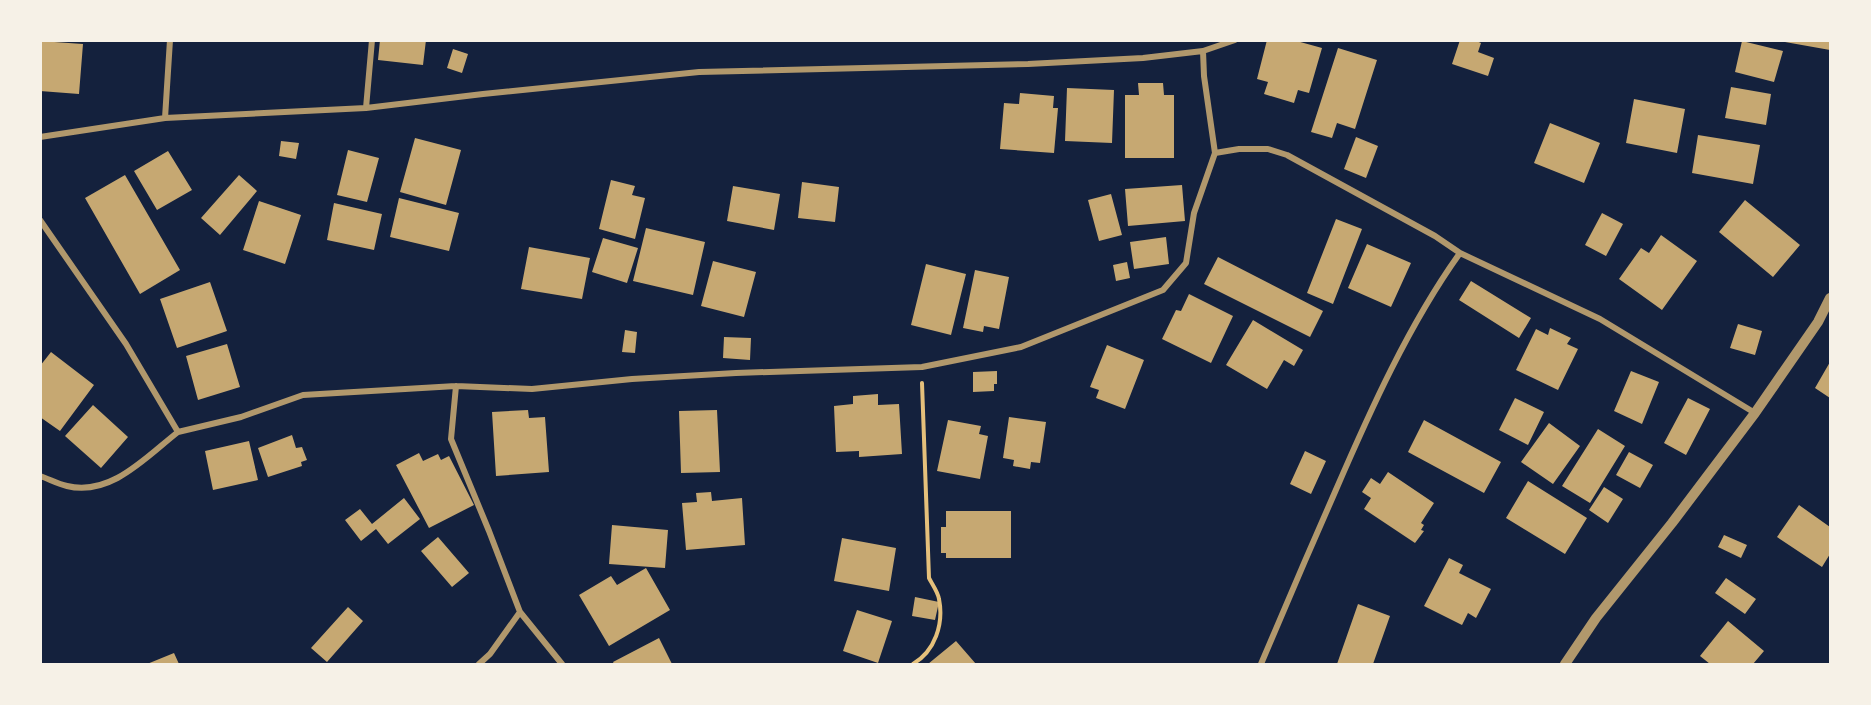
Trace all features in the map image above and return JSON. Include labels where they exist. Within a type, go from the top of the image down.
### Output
[{"type":"street","points":[[165,118],[170,40]]},
{"type":"street","points":[[366,108],[372,40]]},
{"type":"street","points":[[40,137],[165,118],[366,108],[699,72],[1028,64],[1143,58],[1203,51],[1235,40]]},
{"type":"street","points":[[40,476],[69,487],[91,488],[117,480],[178,432],[241,417],[303,395],[456,386],[532,389],[633,379],[736,373],[922,367],[1020,347],[1163,290],[1186,263],[1194,213],[1215,153],[1204,76],[1203,51]]},
{"type":"street","points":[[1215,153],[1268,148],[1287,155],[1435,236],[1460,253],[1600,319],[1755,413]]},
{"type":"street","points":[[40,220],[126,344],[178,432]]},
{"type":"street","points":[[1261,664],[1379,394],[1440,280],[1460,253]]},
{"type":"street","points":[[1566,664],[1596,618],[1672,523],[1755,413],[1818,322],[1830,298]]},
{"type":"street","points":[[456,386],[451,439],[520,612],[562,664]]},
{"type":"street","points":[[479,664],[490,654],[520,612]]},
{"type":"path","points":[[914,664],[927,655],[939,630],[939,597],[929,578],[922,367]]},
{"type":"building","points":[[380,40],[426,40],[423,65],[378,60]]},
{"type":"building","points":[[1267,40],[1293,40],[1322,48],[1309,93],[1298,90],[1294,103],[1264,94],[1268,82],[1257,79]]},
{"type":"building","points":[[1460,40],[1474,40],[1481,43],[1478,52],[1494,58],[1488,76],[1452,64]]},
{"type":"building","points":[[1785,40],[1830,40],[1830,50],[1785,42]]},
{"type":"building","points":[[40,41],[83,44],[79,94],[40,91]]},
{"type":"building","points":[[1742,41],[1783,51],[1774,82],[1735,72]]},
{"type":"building","points":[[1338,48],[1377,60],[1355,129],[1337,123],[1332,138],[1311,132]]},
{"type":"building","points":[[453,49],[468,54],[462,73],[447,68]]},
{"type":"building","points":[[1138,83],[1163,83],[1164,95],[1174,95],[1174,158],[1125,158],[1125,95],[1139,95]]},
{"type":"building","points":[[1731,87],[1771,94],[1766,125],[1725,118]]},
{"type":"building","points":[[1067,88],[1114,90],[1112,143],[1065,141]]},
{"type":"building","points":[[1020,93],[1054,96],[1053,108],[1058,108],[1054,153],[1000,149],[1004,103],[1019,104]]},
{"type":"building","points":[[1634,99],[1685,109],[1677,153],[1626,143]]},
{"type":"building","points":[[1550,123],[1600,143],[1584,183],[1534,163]]},
{"type":"building","points":[[1698,135],[1760,145],[1753,184],[1692,173]]},
{"type":"building","points":[[1356,137],[1378,146],[1366,178],[1344,169]]},
{"type":"building","points":[[415,138],[461,150],[446,205],[400,192]]},
{"type":"building","points":[[281,141],[299,143],[296,159],[279,156]]},
{"type":"building","points":[[348,150],[379,158],[367,202],[337,195]]},
{"type":"building","points":[[168,151],[192,190],[157,210],[134,171]]},
{"type":"building","points":[[125,175],[180,270],[140,294],[85,198]]},
{"type":"building","points":[[239,175],[257,191],[220,235],[201,218]]},
{"type":"building","points":[[611,180],[635,186],[632,195],[645,198],[635,239],[599,229]]},
{"type":"building","points":[[802,182],[839,187],[835,222],[798,218]]},
{"type":"building","points":[[1182,185],[1185,221],[1128,226],[1125,189]]},
{"type":"building","points":[[733,186],[780,194],[774,230],[727,221]]},
{"type":"building","points":[[1111,194],[1122,235],[1099,241],[1088,200]]},
{"type":"building","points":[[399,198],[459,213],[449,251],[390,237]]},
{"type":"building","points":[[1745,200],[1800,245],[1773,277],[1719,232]]},
{"type":"building","points":[[259,201],[301,215],[285,264],[243,250]]},
{"type":"building","points":[[334,203],[382,214],[374,250],[327,240]]},
{"type":"building","points":[[1602,213],[1623,224],[1606,256],[1585,245]]},
{"type":"building","points":[[1336,219],[1362,229],[1333,304],[1307,293]]},
{"type":"building","points":[[646,228],[705,242],[693,295],[633,281]]},
{"type":"building","points":[[1661,235],[1697,261],[1662,310],[1619,279],[1641,248],[1649,253]]},
{"type":"building","points":[[1166,237],[1169,264],[1134,269],[1130,242]]},
{"type":"building","points":[[603,238],[638,248],[627,283],[592,272]]},
{"type":"building","points":[[1367,244],[1411,263],[1391,307],[1348,288]]},
{"type":"building","points":[[529,247],[590,258],[582,299],[521,289]]},
{"type":"building","points":[[1218,257],[1323,311],[1310,337],[1204,284]]},
{"type":"building","points":[[713,261],[756,272],[744,317],[701,306]]},
{"type":"building","points":[[1127,262],[1130,278],[1116,281],[1113,265]]},
{"type":"building","points":[[926,264],[966,274],[951,335],[911,325]]},
{"type":"building","points":[[975,270],[1009,277],[999,329],[984,326],[983,332],[963,328]]},
{"type":"building","points":[[1471,281],[1531,318],[1519,338],[1459,300]]},
{"type":"building","points":[[210,282],[227,331],[177,348],[160,299]]},
{"type":"building","points":[[1189,294],[1233,316],[1211,363],[1162,339],[1176,310],[1181,311]]},
{"type":"building","points":[[1253,320],[1303,350],[1294,366],[1284,360],[1267,389],[1226,365]]},
{"type":"building","points":[[1738,324],[1762,331],[1755,355],[1730,348]]},
{"type":"building","points":[[1550,328],[1571,338],[1567,344],[1578,349],[1558,390],[1516,370],[1536,329],[1548,335]]},
{"type":"building","points":[[625,330],[637,332],[635,353],[622,352]]},
{"type":"building","points":[[724,337],[751,338],[750,360],[723,358]]},
{"type":"building","points":[[227,344],[240,387],[198,400],[186,356]]},
{"type":"building","points":[[1107,345],[1144,360],[1125,409],[1096,398],[1099,390],[1090,387]]},
{"type":"building","points":[[51,352],[94,385],[60,431],[40,417],[40,366]]},
{"type":"building","points":[[1830,362],[1830,398],[1815,388]]},
{"type":"building","points":[[997,371],[997,384],[994,384],[994,391],[973,392],[973,372]]},
{"type":"building","points":[[1631,371],[1659,382],[1642,424],[1614,411]]},
{"type":"building","points":[[878,394],[878,405],[899,404],[902,454],[859,457],[859,451],[836,452],[834,406],[853,404],[853,396]]},
{"type":"building","points":[[1515,398],[1544,412],[1528,445],[1499,430]]},
{"type":"building","points":[[1688,398],[1710,409],[1686,455],[1664,443]]},
{"type":"building","points":[[93,405],[128,437],[101,468],[65,436]]},
{"type":"building","points":[[528,410],[529,418],[545,417],[549,472],[496,476],[492,412]]},
{"type":"building","points":[[717,410],[720,472],[681,473],[679,411]]},
{"type":"building","points":[[1009,417],[1046,422],[1040,463],[1031,462],[1030,469],[1013,466],[1014,460],[1003,458]]},
{"type":"building","points":[[948,420],[981,426],[979,434],[988,436],[980,479],[937,471]]},
{"type":"building","points":[[1424,420],[1501,462],[1484,493],[1408,452]]},
{"type":"building","points":[[1549,423],[1580,446],[1553,484],[1521,462]]},
{"type":"building","points":[[1598,429],[1625,446],[1590,503],[1562,486]]},
{"type":"building","points":[[292,435],[296,448],[302,447],[307,460],[301,462],[302,466],[268,477],[258,448]]},
{"type":"building","points":[[249,441],[258,480],[213,490],[205,451]]},
{"type":"building","points":[[1305,451],[1326,461],[1311,494],[1290,484]]},
{"type":"building","points":[[1629,452],[1653,465],[1640,488],[1616,475]]},
{"type":"building","points":[[419,453],[423,461],[438,454],[441,460],[449,456],[474,505],[429,528],[396,465]]},
{"type":"building","points":[[1388,472],[1434,503],[1421,523],[1424,525],[1421,530],[1424,531],[1415,543],[1364,509],[1371,498],[1362,492],[1371,478],[1380,484]]},
{"type":"building","points":[[1528,481],[1587,518],[1565,554],[1506,518]]},
{"type":"building","points":[[1604,487],[1623,499],[1608,523],[1589,510]]},
{"type":"building","points":[[711,492],[712,501],[742,498],[745,545],[686,550],[682,503],[697,502],[696,493]]},
{"type":"building","points":[[404,498],[420,519],[388,544],[376,529],[361,541],[345,520],[360,509],[372,524]]},
{"type":"building","points":[[1799,505],[1830,527],[1830,554],[1822,567],[1777,537]]},
{"type":"building","points":[[946,511],[1011,511],[1011,558],[946,558],[946,553],[941,553],[941,527],[946,527]]},
{"type":"building","points":[[612,525],[668,530],[665,568],[609,564]]},
{"type":"building","points":[[1724,535],[1747,545],[1741,558],[1718,547]]},
{"type":"building","points":[[438,537],[469,573],[452,587],[421,551]]},
{"type":"building","points":[[842,538],[896,548],[889,591],[834,581]]},
{"type":"building","points":[[1449,558],[1463,565],[1459,573],[1491,589],[1476,618],[1468,613],[1462,625],[1424,606]]},
{"type":"building","points":[[646,568],[670,610],[609,646],[579,595],[611,576],[617,585]]},
{"type":"building","points":[[1726,578],[1756,599],[1745,614],[1715,593]]},
{"type":"building","points":[[915,597],[939,602],[935,620],[912,616]]},
{"type":"building","points":[[1358,604],[1390,616],[1373,664],[1337,664]]},
{"type":"building","points":[[348,607],[363,621],[327,662],[311,648]]},
{"type":"building","points":[[857,610],[892,621],[878,663],[843,651]]},
{"type":"building","points":[[1728,621],[1764,651],[1753,664],[1710,664],[1700,656]]},
{"type":"building","points":[[659,638],[672,664],[614,664],[613,662]]},
{"type":"building","points":[[956,641],[976,664],[928,664]]},
{"type":"building","points":[[174,653],[179,664],[147,664]]}]
